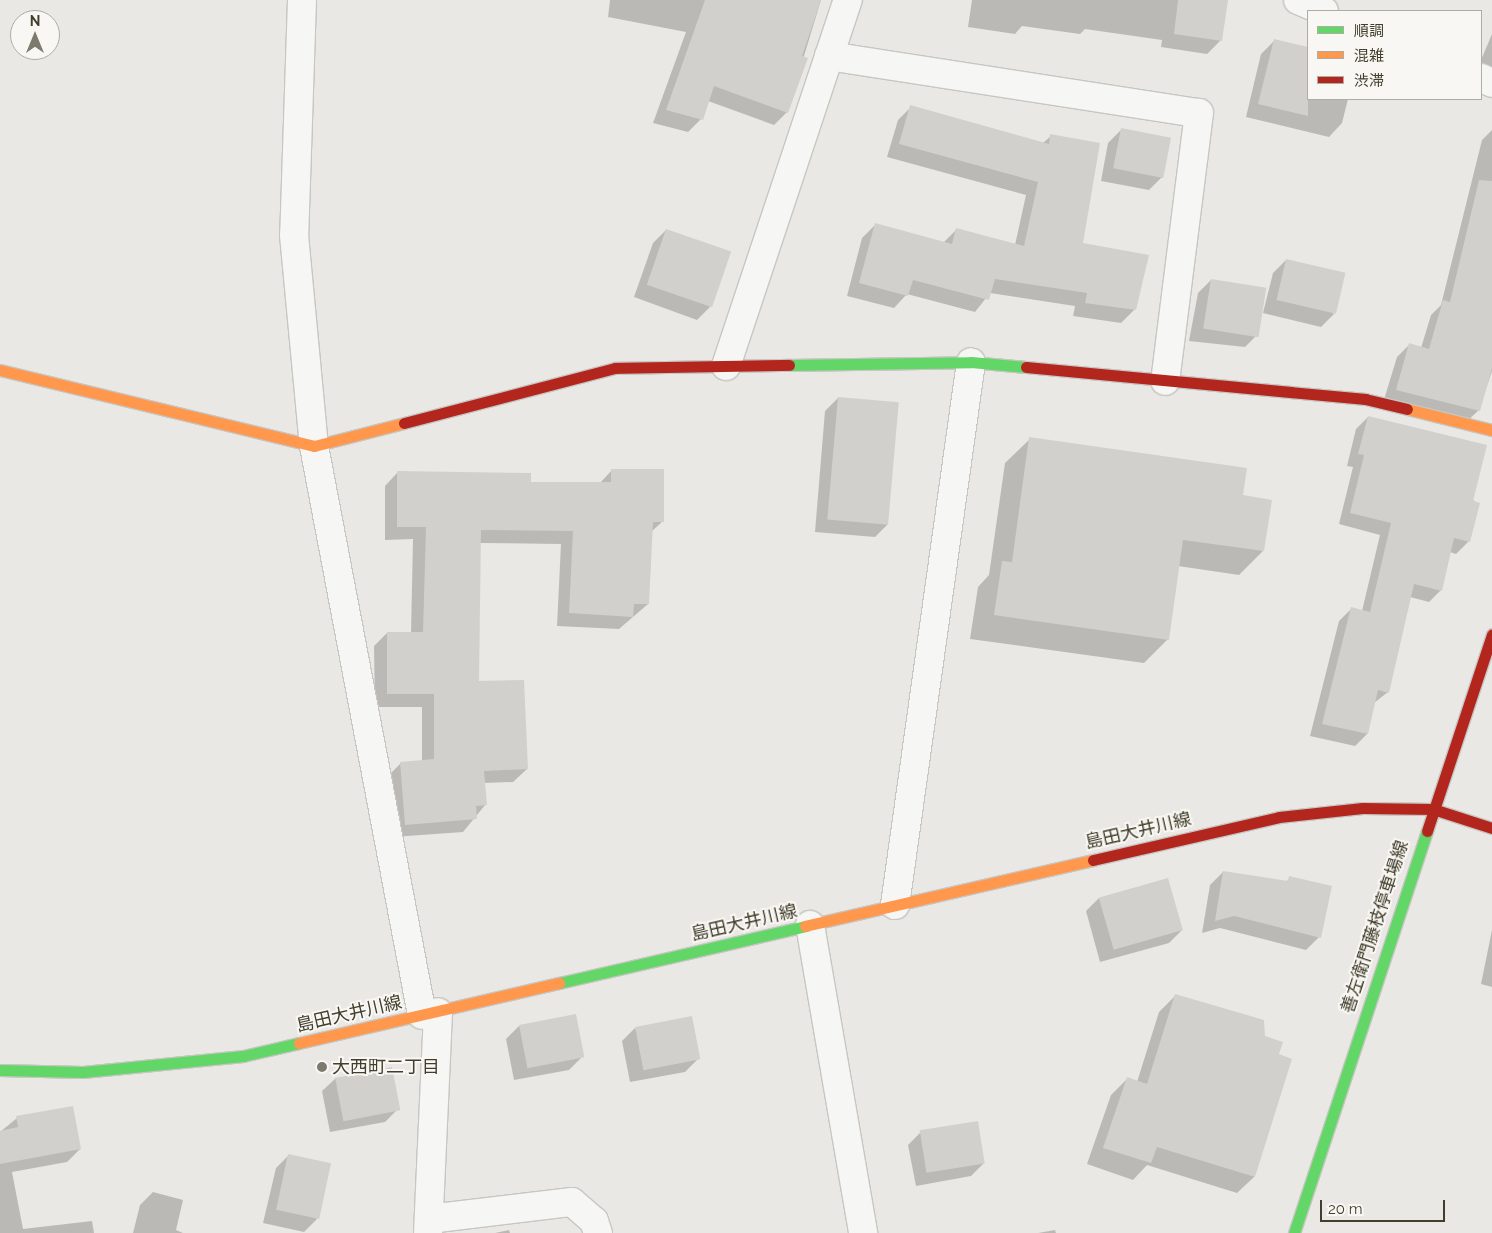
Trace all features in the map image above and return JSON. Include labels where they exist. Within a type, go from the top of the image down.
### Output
[{"type":"main road","points":[[0,370],[314,446],[615,368],[970,362],[1365,400],[1492,430]]},
{"type":"main road","name":"善左衛門藤枝停車場線","points":[[1294,1233],[1492,634]]},
{"type":"main road","name":"島田大井川線","points":[[0,1070],[83,1072],[243,1056],[1279,817],[1363,808],[1433,809],[1492,828]]},
{"type":"street","points":[[302,0],[294,234],[314,446],[430,1013],[428,1226],[572,1202],[594,1221],[598,1233]]},
{"type":"street","points":[[726,366],[848,0]]},
{"type":"street","points":[[1298,0],[1322,10]]},
{"type":"street","points":[[829,56],[1199,113],[1165,381]]},
{"type":"street","points":[[895,905],[970,362]]},
{"type":"street","points":[[810,925],[863,1233]]},
{"type":"building","points":[[705,0],[821,0],[802,56],[808,58],[788,113],[714,86],[703,120],[666,110]]},
{"type":"building","points":[[1178,0],[1228,0],[1222,41],[1174,34]]},
{"type":"building","points":[[1274,39],[1307,47],[1308,116],[1258,104]]},
{"type":"building","points":[[910,105],[1049,144],[1050,134],[1100,143],[1083,243],[1149,255],[1136,310],[1085,303],[1087,293],[995,279],[989,300],[913,280],[908,296],[859,283],[875,223],[952,244],[956,228],[1024,246],[1038,182],[899,144]]},
{"type":"building","points":[[1121,128],[1171,138],[1163,178],[1113,168]]},
{"type":"building","points":[[1479,180],[1492,181],[1492,368],[1480,411],[1396,390],[1409,343],[1429,349],[1443,300],[1450,302]]},
{"type":"building","points":[[666,229],[731,251],[712,307],[647,285]]},
{"type":"building","points":[[1286,259],[1345,273],[1336,314],[1277,300]]},
{"type":"building","points":[[1211,279],[1266,288],[1258,337],[1203,328]]},
{"type":"building","points":[[838,397],[899,402],[888,525],[827,520]]},
{"type":"building","points":[[1368,416],[1487,445],[1473,501],[1480,503],[1470,542],[1454,538],[1442,591],[1414,584],[1389,693],[1378,690],[1368,734],[1322,724],[1351,607],[1370,612],[1391,523],[1350,513],[1364,455],[1358,454]]},
{"type":"building","points":[[1029,437],[1247,468],[1243,495],[1272,500],[1264,551],[1183,540],[1169,640],[994,615],[1002,561],[1012,562]]},
{"type":"building","points":[[611,469],[664,469],[664,522],[653,522],[649,604],[634,604],[633,617],[569,613],[573,531],[481,530],[479,681],[524,680],[528,769],[484,771],[487,805],[476,806],[477,819],[405,825],[400,762],[434,759],[434,694],[387,694],[387,632],[423,632],[426,527],[397,527],[397,471],[531,473],[531,482],[611,482]]},
{"type":"building","points":[[1223,871],[1288,881],[1289,876],[1332,886],[1321,938],[1234,916],[1215,921]]},
{"type":"building","points":[[1168,878],[1183,930],[1114,950],[1099,898]]},
{"type":"building","points":[[1175,994],[1264,1020],[1265,1036],[1283,1042],[1279,1054],[1292,1059],[1255,1177],[1157,1147],[1151,1163],[1103,1148],[1127,1077],[1147,1084]]},
{"type":"building","points":[[576,1014],[584,1057],[527,1068],[519,1025]]},
{"type":"building","points":[[692,1016],[700,1059],[643,1070],[635,1027]]},
{"type":"building","points":[[392,1067],[400,1110],[343,1121],[335,1078]]},
{"type":"building","points":[[73,1106],[81,1149],[0,1164],[0,1131],[18,1127],[16,1116]]},
{"type":"building","points":[[978,1121],[985,1163],[926,1173],[920,1130]]},
{"type":"building","points":[[288,1154],[331,1163],[319,1219],[276,1210]]},
{"type":"traffic: fast","points":[[789,365],[971,362],[1026,367]]},
{"type":"traffic: fast","points":[[1294,1233],[1427,831]]},
{"type":"traffic: fast","points":[[559,983],[805,926]]},
{"type":"traffic: fast","points":[[0,1070],[83,1072],[243,1056],[299,1043]]},
{"type":"traffic: slow","points":[[0,370],[314,446],[404,423]]},
{"type":"traffic: slow","points":[[1407,409],[1492,430]]},
{"type":"traffic: slow","points":[[805,926],[1093,860]]},
{"type":"traffic: slow","points":[[299,1043],[559,983]]},
{"type":"traffic: jam","points":[[404,423],[615,368],[789,365]]},
{"type":"traffic: jam","points":[[1026,367],[1365,399],[1407,409]]},
{"type":"traffic: jam","points":[[1427,831],[1492,634]]},
{"type":"traffic: jam","points":[[1093,860],[1279,817],[1363,808],[1433,809],[1492,828]]},
{"type":"place","name":"大西町二丁目","points":[[322,1067]]}]
